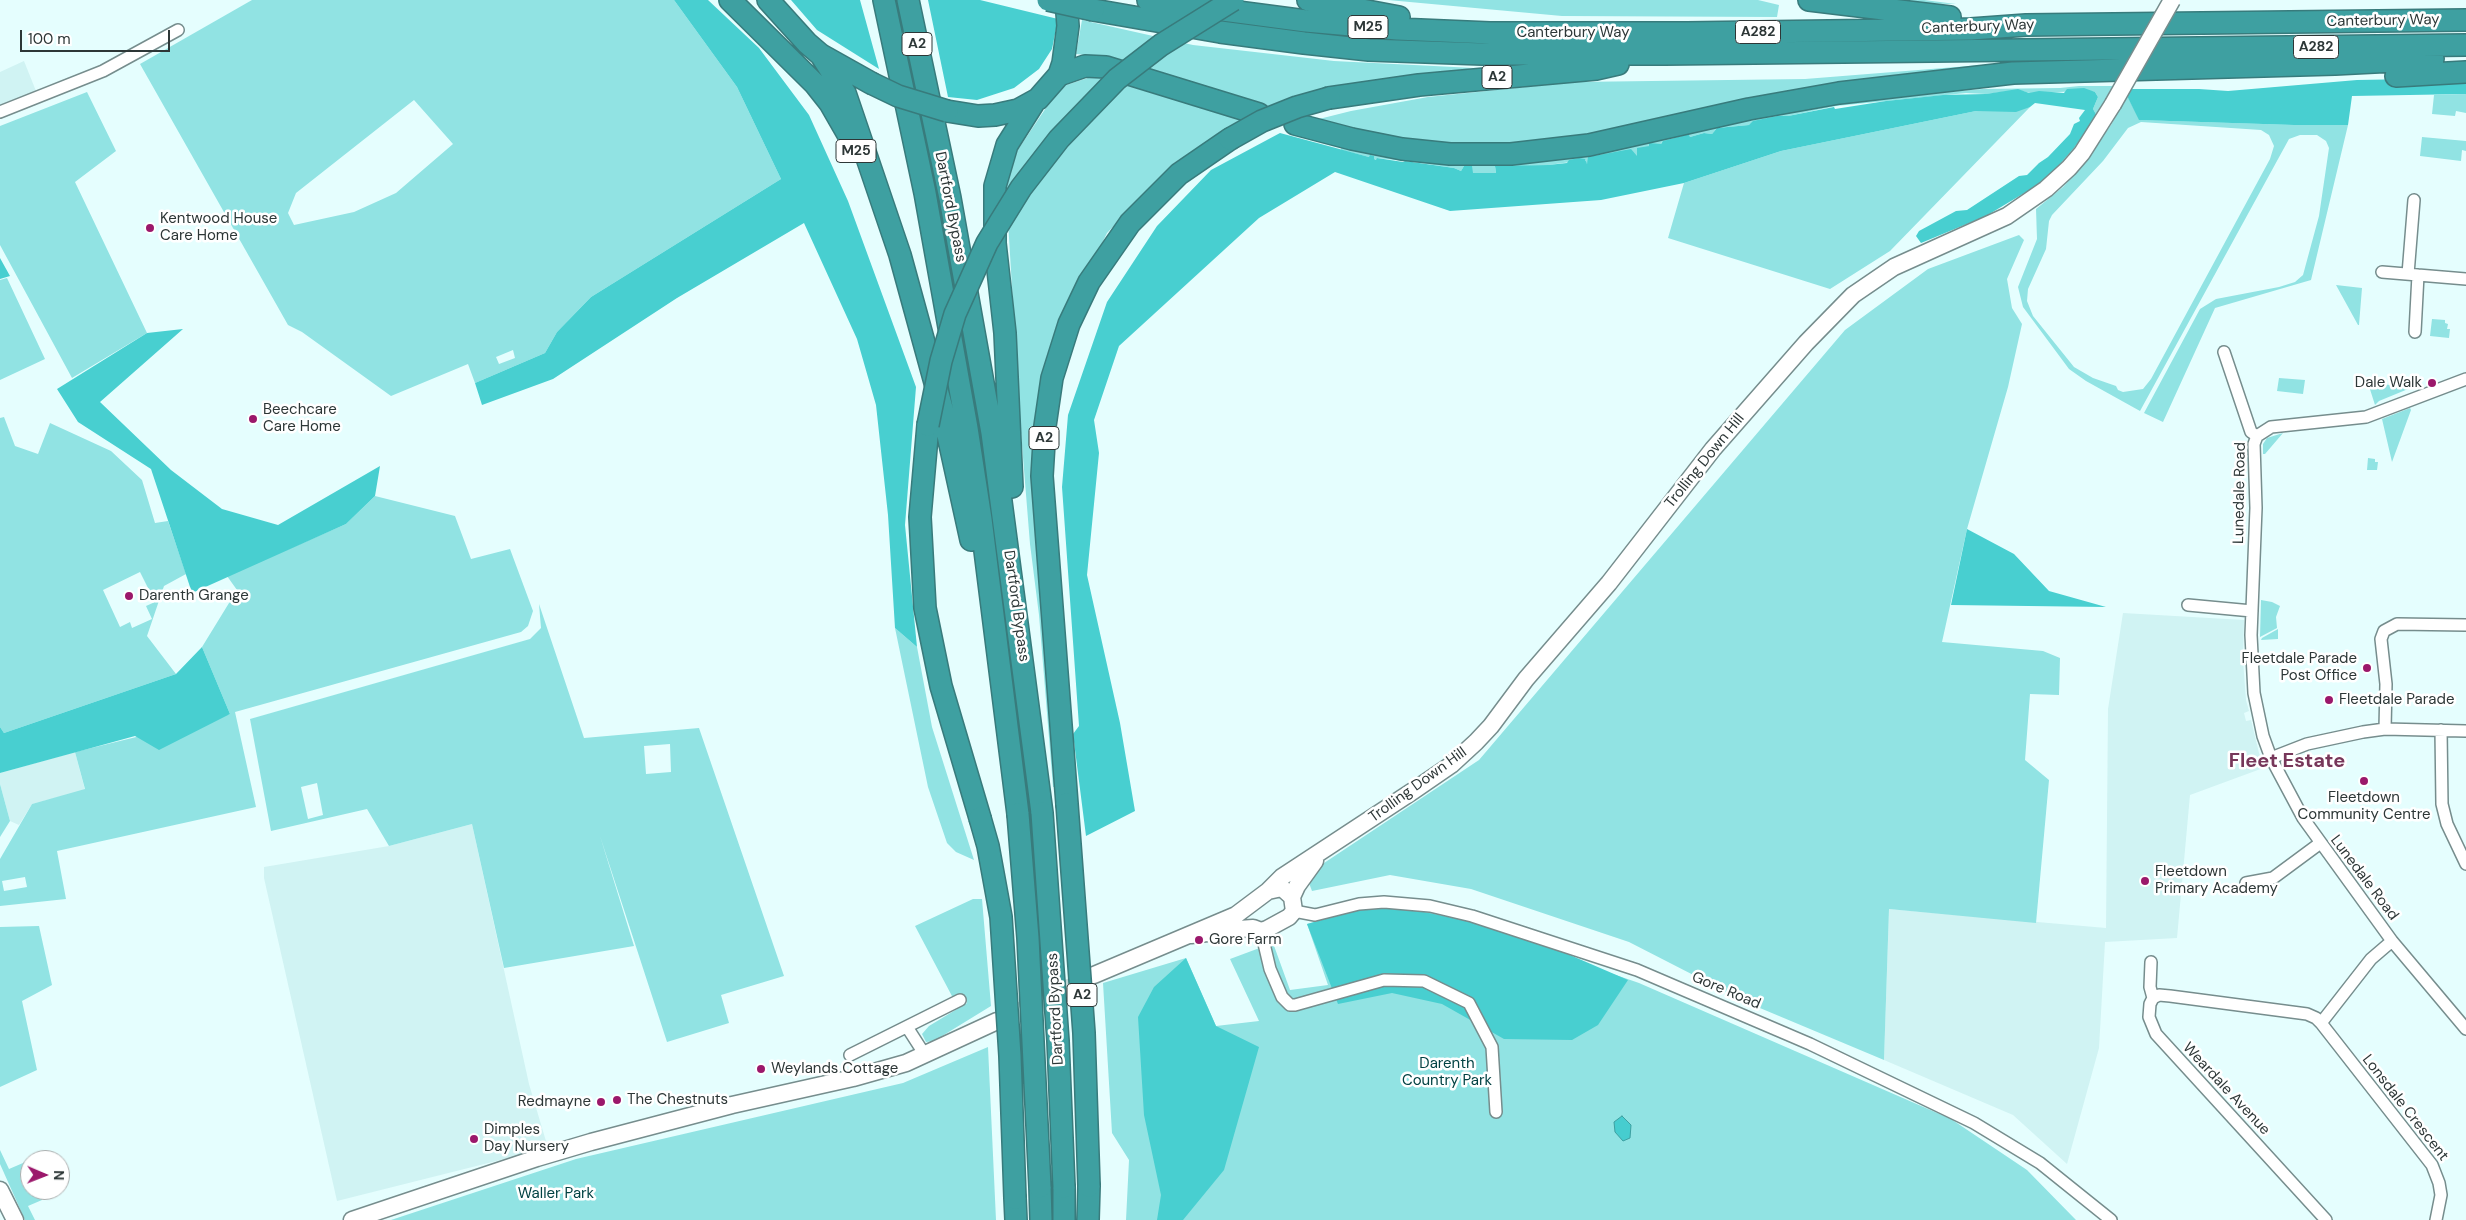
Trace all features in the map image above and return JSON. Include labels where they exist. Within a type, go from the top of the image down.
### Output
[{"type":"highway","name":"M25","points":[[730,0],[815,84],[845,128],[862,163],[924,338]]},
{"type":"highway","name":"Dartford Bypass","points":[[884,0],[925,192],[966,419],[1002,682],[1018,814],[1028,938],[1041,1220]]},
{"type":"highway","name":"Dartford Bypass","points":[[908,0],[950,198],[990,424],[1026,682],[1042,813],[1055,982],[1064,1220]]},
{"type":"highway","name":"M25","points":[[1048,0],[1093,10],[1220,32],[1369,50],[1482,54],[1665,54]]},
{"type":"highway","points":[[1026,682],[1020,549],[1012,490],[1005,343],[995,243],[994,202],[995,186],[1002,157],[1013,132],[1033,104],[1059,75],[1068,37],[1066,0]]},
{"type":"highway","name":"M25","points":[[1148,0],[1306,21],[1397,29],[1490,33]]},
{"type":"highway","points":[[1016,1220],[1010,1056],[1002,936],[996,887],[980,818],[941,686],[926,608],[920,517],[928,425],[941,361],[959,306],[987,243],[1021,188],[1064,134],[1117,79],[1168,40],[1233,0]]},
{"type":"highway","points":[[1308,0],[1490,33]]},
{"type":"highway","points":[[1809,0],[1905,13],[1975,18],[2026,25]]},
{"type":"highway","points":[[769,3],[821,55],[845,93],[860,133],[924,338],[942,408],[1002,682]]},
{"type":"highway","name":"Canterbury Way","points":[[1490,33],[1883,30],[2026,25],[2466,20]]},
{"type":"highway","name":"Canterbury Way","points":[[1665,54],[2466,45]]},
{"type":"highway","name":"A2","points":[[1088,1220],[1084,1024],[1042,476],[1045,426],[1052,378],[1069,324],[1086,288],[1130,223],[1179,174],[1230,139],[1262,121],[1298,107],[1330,98],[1419,85],[1596,69],[1665,54]]},
{"type":"highway","points":[[821,55],[892,94],[947,112],[987,116],[1012,112],[1033,104]]},
{"type":"highway","points":[[1295,124],[1352,139],[1408,150],[1450,154],[1511,154],[1589,145],[1749,109],[1810,98],[2013,73],[2335,64],[2466,56]]},
{"type":"highway","points":[[1059,75],[1085,66],[1114,68],[1259,114]]},
{"type":"highway","points":[[1948,81],[2139,82],[2367,77],[2466,72]]},
{"type":"main road","name":"Trolling Down Hill","points":[[1268,891],[1282,877],[1451,765],[1481,737],[1526,679],[1609,583],[1713,449],[1842,305],[1868,284],[1894,267],[1996,221],[2022,207],[2046,189],[2082,153],[2113,104],[2172,0]]},
{"type":"main road","name":"Trolling Down Hill","points":[[1293,904],[1306,873],[1322,852]]},
{"type":"main road","points":[[1094,975],[1191,935],[1206,926],[1245,910],[1248,905],[1268,891],[1282,888],[1293,904],[1283,921],[1257,930],[1191,935]]},
{"type":"main road","points":[[1245,910],[1248,924],[1257,930]]},
{"type":"main road","points":[[352,1220],[537,1158],[732,1105],[906,1063],[997,1021]]},
{"type":"main road","points":[[0,1190],[15,1220]]},
{"type":"street","points":[[0,112],[103,71],[178,30]]},
{"type":"street","points":[[2414,200],[2413,275],[2415,332]]},
{"type":"street","points":[[2382,272],[2466,279]]},
{"type":"street","name":"Lunedale Road","points":[[2224,352],[2251,431],[2256,436],[2254,444],[2256,508],[2251,664],[2254,693],[2271,758],[2303,818],[2320,844],[2392,941],[2466,1029]]},
{"type":"street","points":[[2256,436],[2271,427],[2342,421],[2372,416],[2466,379]]},
{"type":"street","points":[[2188,605],[2252,611]]},
{"type":"street","points":[[2385,729],[2386,684],[2381,639],[2384,631],[2397,624],[2466,625]]},
{"type":"street","points":[[2271,758],[2307,744],[2385,729],[2466,731]]},
{"type":"street","points":[[2441,730],[2442,804],[2447,824],[2466,864]]},
{"type":"street","points":[[2246,883],[2273,878],[2320,844]]},
{"type":"street","name":"Gore Road","points":[[1293,904],[1315,915],[1354,905],[1384,902],[1430,906],[1472,916],[1646,974],[1816,1047],[1974,1123],[2040,1163],[2110,1219]]},
{"type":"street","points":[[1257,930],[1282,997],[1290,1005],[1296,1005],[1384,980],[1424,981],[1469,1003],[1492,1047],[1496,1112]]},
{"type":"street","points":[[2321,1023],[2371,959],[2392,941]]},
{"type":"street","name":"Weardale Avenue","points":[[2151,962],[2150,987],[2153,998],[2150,1004],[2150,1017],[2156,1034],[2326,1220]]},
{"type":"street","name":"Lonsdale Crescent","points":[[2153,998],[2159,995],[2170,996],[2298,1013],[2312,1016],[2321,1023],[2432,1164],[2440,1183],[2441,1195],[2436,1220]]},
{"type":"street","points":[[850,1055],[960,1000]]},
{"type":"street","points":[[907,1027],[925,1055]]},
{"type":"shaded area","points":[[674,0],[708,0],[759,48],[809,115],[848,201],[916,387],[905,525],[917,647],[895,628],[888,515],[876,405],[857,339],[804,223],[677,298],[553,379],[482,405],[475,383],[545,353],[557,332],[591,297],[781,179],[737,87]]},
{"type":"shaded area","points":[[791,0],[860,0],[879,69],[817,30]]},
{"type":"shaded area","points":[[928,0],[980,0],[1058,19],[1052,49],[1039,69],[1014,88],[977,100],[948,97]]},
{"type":"shaded area","points":[[24,61],[38,96],[0,106],[0,72]]},
{"type":"shaded area","points":[[2466,78],[2466,94],[2352,96],[2348,125],[2139,120],[2127,96],[2131,89],[2228,91],[2357,80]]},
{"type":"shaded area","points":[[2084,88],[2095,92],[2098,97],[2093,109],[2097,116],[2074,148],[2039,188],[2026,192],[1986,216],[1921,243],[1916,236],[1919,231],[1956,211],[1967,210],[2019,176],[2027,175],[2070,134],[2074,124],[2080,121],[2079,118],[2085,110],[2035,103],[2016,112],[1976,111],[1781,151],[1684,183],[1601,200],[1450,211],[1335,172],[1259,218],[1119,346],[1094,420],[1099,453],[1087,575],[1120,723],[1135,811],[1086,836],[1073,734],[1079,726],[1062,487],[1068,415],[1107,302],[1157,226],[1211,170],[1280,133],[1369,157],[1370,155],[1374,156],[1376,160],[1377,158],[1405,161],[1454,168],[1461,171],[1464,166],[1472,166],[1473,173],[1496,173],[1495,166],[1548,165],[1567,163],[1569,160],[1579,158],[1585,159],[1587,164],[1588,157],[1631,149],[1637,156],[1637,148],[1649,146],[1649,143],[1661,144],[1663,141],[1689,134],[1690,137],[1704,133],[1712,134],[1717,128],[1749,125],[1753,121],[1834,107],[1835,109],[1886,101],[1943,95],[1986,94],[2018,89],[2029,93],[2039,91],[2064,93],[2067,89]]},
{"type":"shaded area","points":[[0,258],[10,276],[0,279]]},
{"type":"shaded area","points":[[183,329],[100,402],[171,470],[222,509],[278,525],[380,466],[375,496],[346,524],[192,593],[151,469],[78,422],[57,389],[147,333]]},
{"type":"shaded area","points":[[1967,529],[2014,554],[2049,591],[2106,607],[1951,605]]},
{"type":"shaded area","name":"Fleetdown Primary Academy","points":[[2123,613],[2244,620],[2243,660],[2246,700],[2249,711],[2244,713],[2246,721],[2251,720],[2259,753],[2266,767],[2190,795],[2177,938],[2105,942],[2099,1048],[2067,1164],[2013,1115],[1884,1060],[1889,909],[2106,928],[2108,709]]},
{"type":"shaded area","points":[[202,647],[230,714],[159,750],[135,736],[0,773],[0,727],[4,733],[176,674]]},
{"type":"shaded area","points":[[75,752],[85,790],[32,804],[19,825],[10,821],[0,784],[0,773]]},
{"type":"shaded area","points":[[472,824],[529,1084],[548,1148],[337,1201],[264,878],[264,867],[389,846]]},
{"type":"shaded area","points":[[1405,908],[1491,926],[1556,949],[1628,980],[1598,1025],[1572,1040],[1504,1039],[1442,1004],[1392,993],[1338,1004],[1307,924],[1358,910]]},
{"type":"shaded area","points":[[1186,958],[1216,1026],[1259,1047],[1224,1170],[1183,1220],[1157,1220],[1161,1195],[1144,1115],[1138,1017],[1154,987]]},
{"type":"shaded area","points":[[1622,1116],[1631,1125],[1630,1138],[1623,1141],[1615,1132],[1614,1122]]},
{"type":"green space","points":[[252,0],[674,0],[737,87],[781,179],[591,297],[557,332],[545,353],[475,383],[468,364],[391,396],[302,332],[288,325],[140,64]],"holes":[[[414,100],[453,144],[396,193],[354,212],[294,225],[288,213],[296,193]],[[513,350],[515,358],[499,364],[496,357]]]},
{"type":"green space","points":[[1388,0],[1758,0],[1779,5],[1777,17],[1562,16]]},
{"type":"green space","points":[[1872,0],[1924,0],[1956,4],[1897,3]]},
{"type":"green space","points":[[1082,20],[1193,45],[1334,61],[1474,68],[1329,89],[1268,106],[1115,58],[1076,54]]},
{"type":"green space","points":[[2128,60],[2028,69],[1555,141],[1474,147],[1431,144],[1315,120],[1351,111],[1428,97],[1575,82],[1805,79],[2019,62]]},
{"type":"green space","points":[[1094,76],[1170,96],[1243,121],[1174,163],[1107,233],[1047,355],[1036,444],[1057,787],[1053,787],[1020,420],[1006,188],[1013,157],[1060,87]]},
{"type":"green space","points":[[2114,86],[2097,116],[2093,109],[2098,97],[2095,92],[2030,93],[2018,90],[1986,94],[1966,93],[1836,106],[1788,116],[1777,116],[1749,125],[1717,128],[1712,134],[1704,133],[1690,137],[1689,134],[1662,142],[1661,144],[1649,146],[1637,156],[1596,156],[1586,164],[1586,160],[1548,165],[1495,167],[1496,173],[1472,173],[1472,167],[1464,166],[1461,171],[1454,168],[1414,162],[1377,158],[1377,160],[1373,159],[1374,156],[1369,157],[1341,150],[1341,148],[1290,134],[1361,152],[1405,160],[1462,165],[1510,164],[1591,155],[1766,116],[1880,98],[1982,89]]},
{"type":"green space","points":[[87,92],[116,151],[75,182],[147,333],[72,378],[0,245],[0,126]]},
{"type":"green space","points":[[2466,94],[2466,113],[2456,111],[2455,116],[2432,114],[2434,95]]},
{"type":"green space","points":[[2127,96],[2140,120],[2348,125],[2311,280],[2215,308],[2163,422],[2144,413],[2200,309],[2216,299],[2279,287],[2295,282],[2303,275],[2319,216],[2329,148],[2326,141],[2317,135],[2300,135],[2289,139],[2140,411],[2086,381],[2069,369],[2023,307],[2018,287],[2037,239],[2036,209],[2063,187],[2082,166],[2111,125]],"holes":[[[2141,122],[2261,130],[2269,135],[2274,146],[2270,159],[2151,379],[2143,389],[2123,392],[2118,390],[2116,386],[2093,378],[2074,367],[2033,316],[2027,301],[2028,289],[2046,249],[2049,221],[2052,215],[2103,161],[2128,128]]]},
{"type":"green space","points":[[2030,107],[1890,251],[1830,289],[1668,238],[1684,183],[1781,151],[1976,111]]},
{"type":"green space","points":[[2422,137],[2466,141],[2466,151],[2462,150],[2461,161],[2420,156]]},
{"type":"green space","points":[[2019,235],[2024,240],[2007,279],[2012,308],[2022,324],[2008,387],[1967,529],[1942,642],[2043,651],[2060,658],[2059,695],[2030,694],[2025,760],[2049,780],[2036,923],[1889,909],[1884,1060],[1748,1003],[1629,942],[1471,889],[1390,875],[1312,891],[1306,875],[1479,760],[1845,330],[1928,269]]},
{"type":"green space","points":[[7,278],[45,359],[0,380],[0,280]]},
{"type":"green space","points":[[2336,285],[2362,288],[2359,325],[2358,325]]},
{"type":"green space","points":[[2432,319],[2445,320],[2445,323],[2448,324],[2447,329],[2450,329],[2449,338],[2430,336]]},
{"type":"green space","points":[[2279,378],[2305,380],[2303,394],[2277,391]]},
{"type":"green space","points":[[2368,383],[2413,387],[2379,401],[2375,405]]},
{"type":"green space","points":[[2410,408],[2411,410],[2392,462],[2382,419]]},
{"type":"green space","points":[[4,417],[15,446],[38,454],[50,423],[111,451],[142,480],[155,523],[168,521],[186,574],[164,586],[147,636],[176,674],[4,733],[0,727],[0,418]],"holes":[[[140,572],[155,602],[146,606],[152,619],[132,628],[130,622],[120,627],[103,590]]]},
{"type":"green space","points":[[2283,433],[2263,454],[2263,444],[2267,438]]},
{"type":"green space","points":[[2368,458],[2375,459],[2375,462],[2378,462],[2377,470],[2367,470]]},
{"type":"green space","points":[[375,496],[455,516],[471,559],[510,549],[533,611],[528,626],[521,632],[235,712],[256,807],[57,851],[66,899],[0,906],[0,859],[32,804],[85,789],[75,752],[230,714],[202,647],[237,590],[227,576],[346,524]],"holes":[[[25,877],[27,887],[4,891],[2,881]]]},
{"type":"green space","points":[[2261,600],[2280,606],[2276,617],[2277,628],[2260,637]]},
{"type":"green space","points":[[539,604],[584,738],[699,728],[784,976],[721,995],[729,1023],[667,1042],[600,836],[634,946],[504,968],[472,824],[389,846],[367,809],[271,831],[250,719],[530,639],[541,628]],"holes":[[[670,744],[671,772],[646,774],[644,746]],[[317,783],[323,815],[308,819],[301,787]]]},
{"type":"green space","points":[[895,628],[917,647],[932,727],[974,860],[956,852],[947,843],[928,787]]},
{"type":"green space","points":[[2278,629],[2278,639],[2261,640],[2262,638]]},
{"type":"green space","points":[[0,784],[10,821],[0,837]]},
{"type":"green space","points":[[973,899],[982,899],[991,1006],[934,1041],[926,1042],[922,1034],[929,1026],[967,1003],[962,994],[953,998],[915,926]]},
{"type":"green space","name":"Darenth Country Park","points":[[1410,906],[1448,917],[1639,983],[1951,1119],[2027,1170],[2076,1220],[1126,1220],[1129,1160],[1112,1133],[1103,983],[1186,958],[1216,1026],[1259,1021],[1230,959],[1273,943],[1290,990],[1328,985],[1307,924],[1358,910]]},
{"type":"green space","points":[[39,926],[52,985],[22,1001],[37,1070],[0,1087],[0,927]]},
{"type":"green space","name":"Waller Park","points":[[988,1047],[996,1220],[391,1220],[576,1159],[903,1083]]},
{"type":"green space","points":[[0,1150],[9,1169],[20,1164],[20,1200],[42,1200],[28,1206],[35,1220],[25,1220],[0,1164]]},
{"type":"tunnel","points":[[999,1020],[1090,977]]},
{"type":"place","name":"Kentwood House Care Home","points":[[150,228]]},
{"type":"place","name":"Dale Walk","points":[[2432,383]]},
{"type":"place","name":"Beechcare Care Home","points":[[253,419]]},
{"type":"place","name":"Darenth Grange","points":[[129,596]]},
{"type":"place","name":"Fleetdale Parade Post Office","points":[[2367,668]]},
{"type":"place","name":"Fleetdale Parade","points":[[2329,700]]},
{"type":"place","name":"Fleetdown Community Centre","points":[[2364,781]]},
{"type":"place","name":"Fleetdown Primary Academy","points":[[2145,881]]},
{"type":"place","name":"Gore Farm","points":[[1199,940]]},
{"type":"place","name":"Weylands Cottage","points":[[761,1069]]},
{"type":"place","name":"The Chestnuts","points":[[617,1100]]},
{"type":"place","name":"Redmayne","points":[[601,1102]]},
{"type":"place","name":"Dimples Day Nursery","points":[[474,1139]]},
{"type":"district","name":"Fleet Estate","points":[[2287,762]]}]
